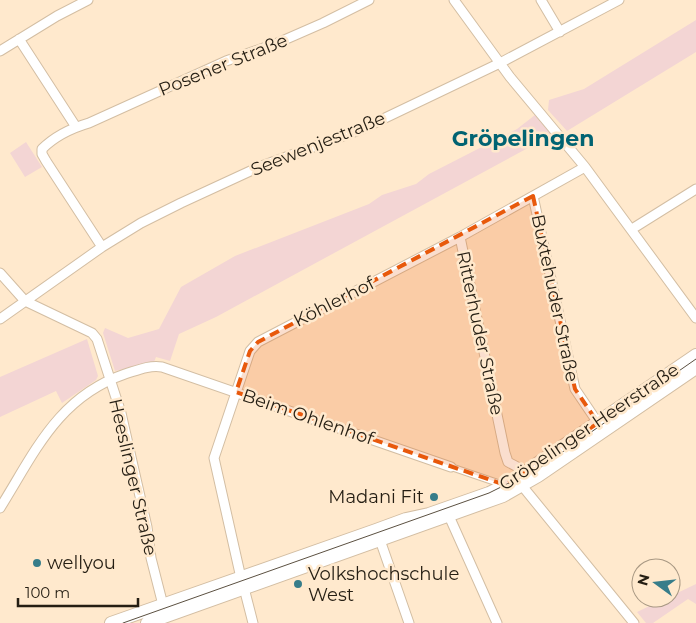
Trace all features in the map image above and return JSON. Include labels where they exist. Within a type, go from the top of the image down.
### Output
[{"type":"main road","name":"Gröpelinger Heerstraße","points":[[111,623],[164,610],[242,583],[380,540],[503,496],[522,479],[598,423],[696,355]]},
{"type":"main road","name":"Gröpelinger Heerstraße","points":[[242,583],[406,519],[430,514],[522,479],[696,368]]},
{"type":"main road","name":"Gröpelinger Heerstraße","points":[[147,623],[164,610]]},
{"type":"street","points":[[0,50],[56,16],[88,0]]},
{"type":"street","name":"Posener Straße","points":[[102,246],[42,154],[42,149],[48,143],[76,127],[89,123],[226,61],[275,44],[369,0]]},
{"type":"street","points":[[454,0],[500,63],[585,167],[696,318]]},
{"type":"street","points":[[540,0],[560,32]]},
{"type":"street","name":"Seewenjestraße","points":[[0,319],[102,246],[141,223],[209,189],[362,129],[500,63],[560,32],[609,2],[619,0]]},
{"type":"street","points":[[19,39],[76,127]]},
{"type":"street","name":"Ritterhuder Straße","points":[[585,167],[460,237],[508,462],[634,623]]},
{"type":"street","points":[[632,229],[696,189]]},
{"type":"street","name":"Buxtehuder Straße","points":[[533,196],[574,389],[598,423]]},
{"type":"street","name":"Köhlerhof","points":[[253,623],[242,583],[214,458],[250,351],[258,342],[460,237]]},
{"type":"street","points":[[0,274],[25,301]]},
{"type":"street","name":"Heeslinger Straße","points":[[25,301],[92,333],[97,339],[121,413],[147,527],[151,558],[164,610]]},
{"type":"street","name":"Beim Ohlenhof","points":[[0,508],[47,432],[71,405],[110,379],[153,366],[162,367],[236,392],[505,486]]},
{"type":"street","points":[[449,516],[496,623]]},
{"type":"street","points":[[380,540],[409,623]]},
{"type":"highlighted area","points":[[533,196],[575,389],[598,423],[505,485],[236,392],[250,351],[258,342]]},
{"type":"shaded area","points":[[696,20],[696,52],[567,131],[548,110],[549,100],[584,89]]},
{"type":"shaded area","points":[[535,115],[552,135],[216,317],[179,334],[170,361],[156,357],[154,362],[115,371],[103,333],[105,328],[128,338],[159,329],[181,287],[235,256],[369,204],[382,195],[416,184],[429,174],[517,129]]},
{"type":"shaded area","points":[[26,142],[42,167],[25,177],[10,153]]},
{"type":"shaded area","points":[[87,339],[98,376],[96,380],[62,403],[56,391],[0,417],[0,377]]},
{"type":"shaded area","points":[[696,584],[696,604],[688,599],[681,604],[681,591]]},
{"type":"shaded area","points":[[645,608],[675,608],[653,623],[646,623],[637,612]]},
{"type":"tram line","points":[[123,623],[489,493],[541,467],[696,359]]},
{"type":"place","name":"Madani Fit","points":[[434,497]]},
{"type":"place","name":"wellyou","points":[[37,563]]},
{"type":"place","name":"Volkshochschule West","points":[[298,584]]},
{"type":"district","name":"Gröpelingen","points":[[523,138]]}]
